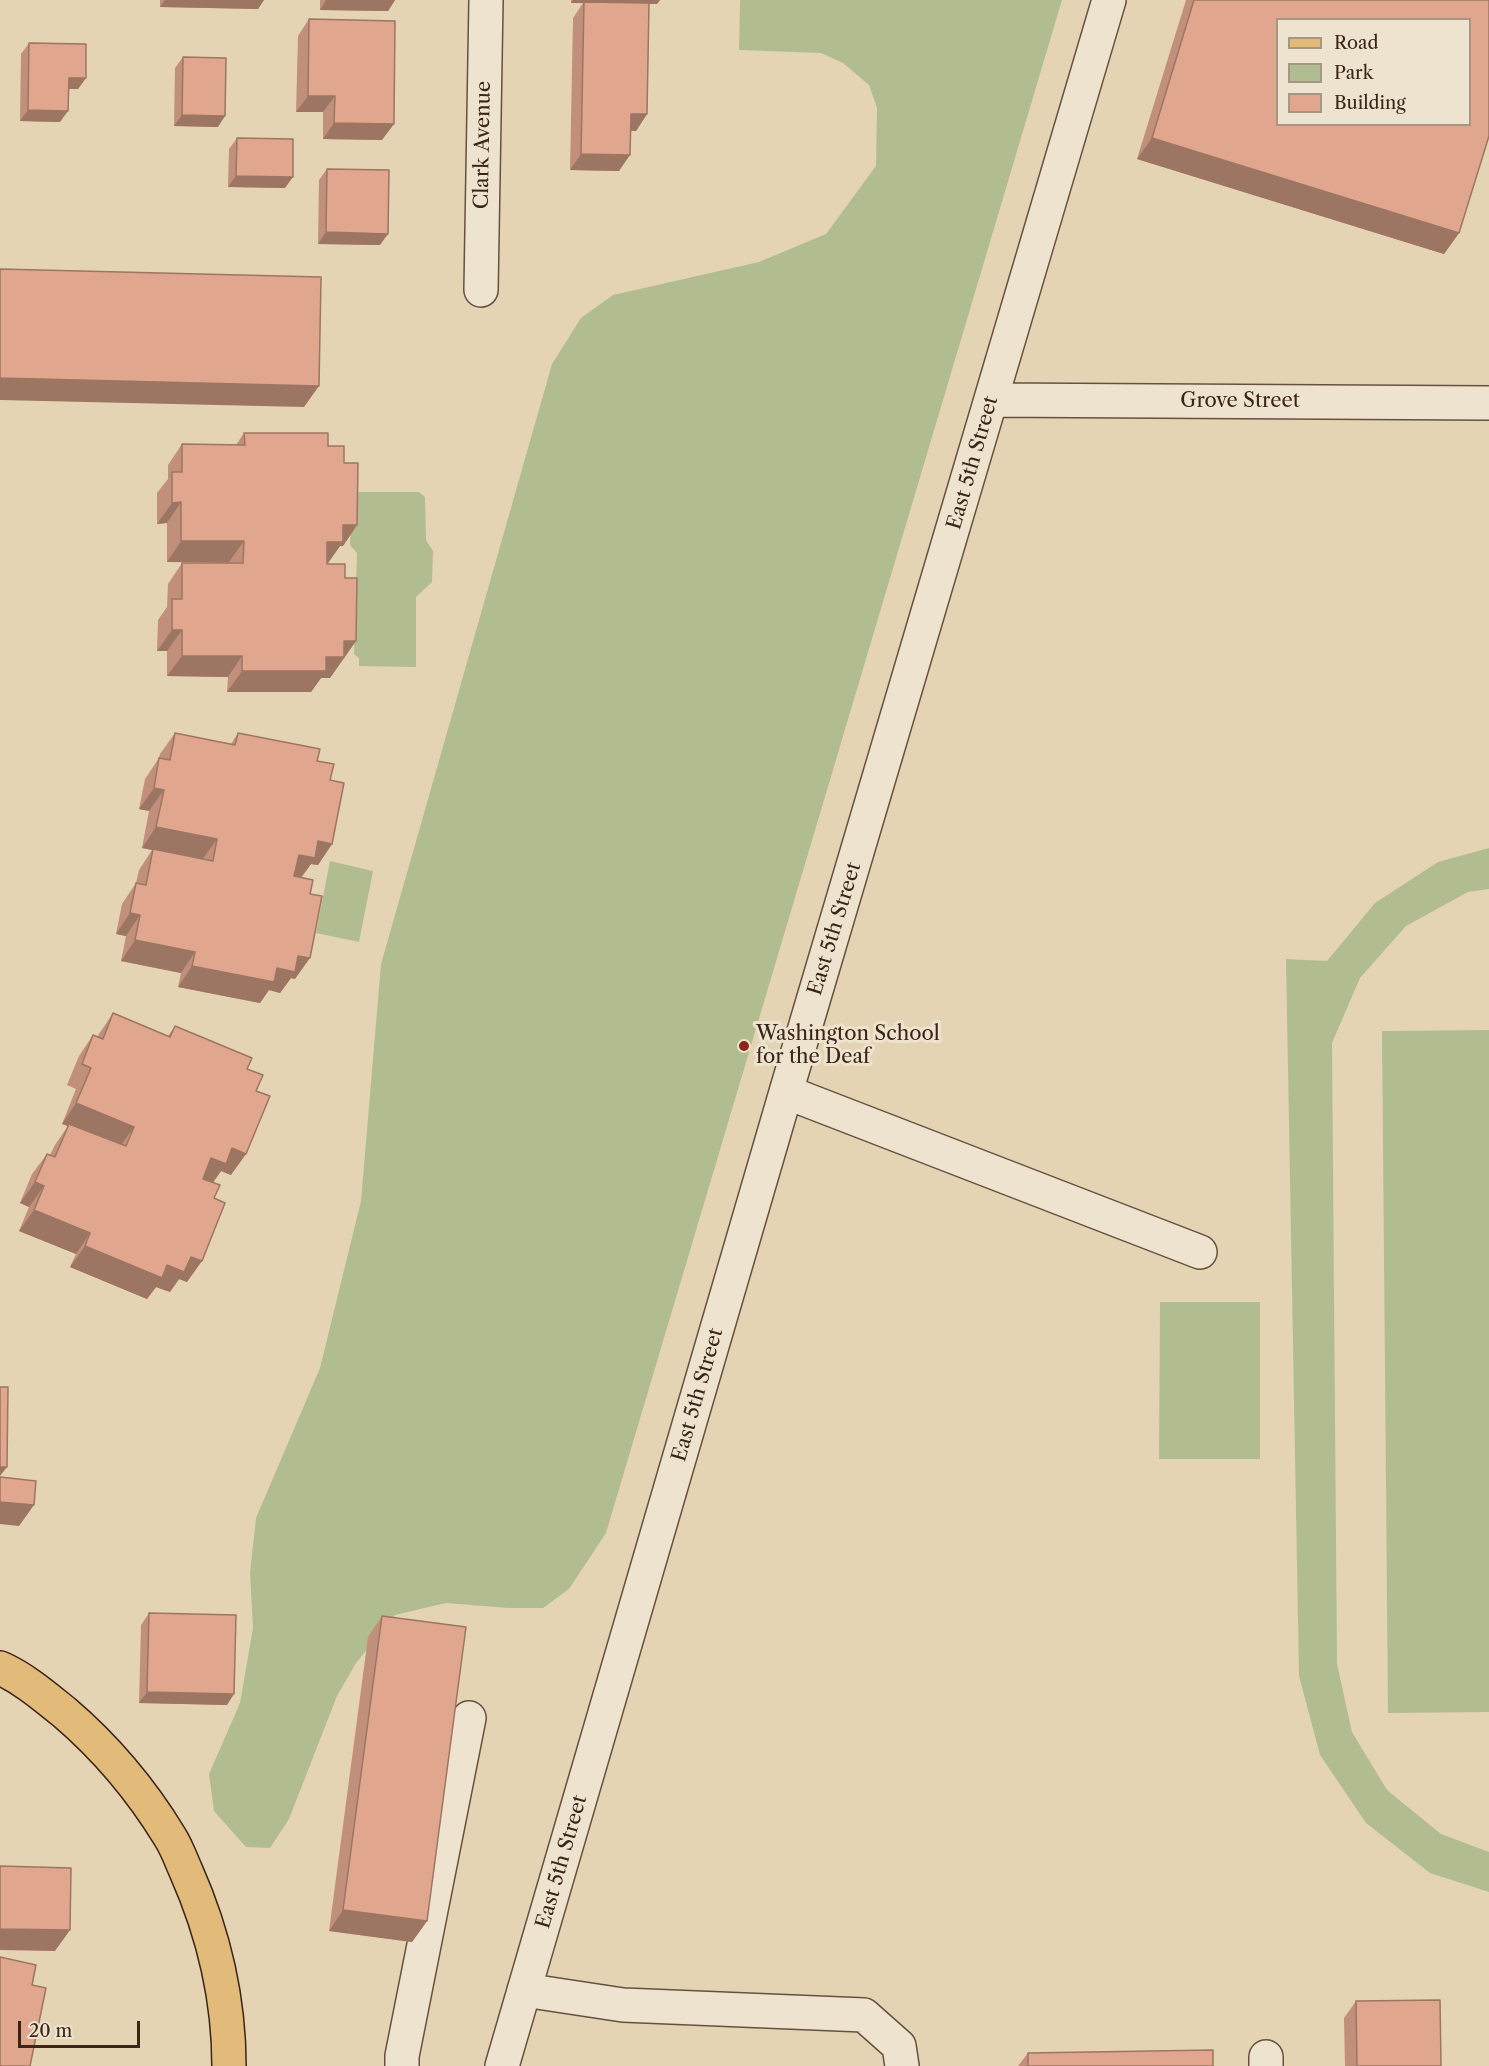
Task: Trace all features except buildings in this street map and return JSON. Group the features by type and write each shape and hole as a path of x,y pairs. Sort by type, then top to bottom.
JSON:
{"main road":[{"path":"0,1668 43,1695 80,1725 143,1797 172,1839 205,1922 220,1978 229,2029 230,2066"}],"street":[{"name":"Clark Avenue","path":"481,290 486,0"},
{"name":"East 5th Street","path":"502,2066 786,1092 1109,0"},
{"name":"Grove Street","path":"992,400 1489,403"},
{"path":"786,1092 1200,1252"},
{"path":"402,2066 404,2044 470,1718"},
{"path":"524,1990 623,2005 864,2015 899,2046 902,2066"}],"green space":[{"path":"740,0 1062,0 606,1533 569,1589 543,1608 508,1608 446,1603 395,1615 356,1663 337,1696 289,1819 270,1848 246,1847 214,1811 209,1774 240,1703 253,1628 250,1573 256,1518 320,1368 361,1201 381,964 552,364 581,318 613,295 759,262 826,234 876,166 877,108 869,85 843,63 821,53 739,50"},
{"path":"352,492 419,492 425,497 426,540 433,551 432,582 416,597 416,667 359,666 359,658 354,654 357,553 350,545"},
{"path":"1489,848 1489,889 1468,892 1406,926 1360,978 1332,1043 1337,1664 1352,1732 1387,1790 1441,1834 1489,1852 1489,1892 1430,1873 1366,1823 1320,1755 1299,1676 1286,959 1327,961 1375,903 1438,862"},
{"path":"330,861 373,871 359,942 316,933"},
{"path":"1489,1030 1489,1712 1388,1713 1382,1031"},
{"path":"1160,1302 1260,1302 1260,1459 1159,1459"}],"place":[{"name":"Washington School for the Deaf","path":"744,1046"}]}
